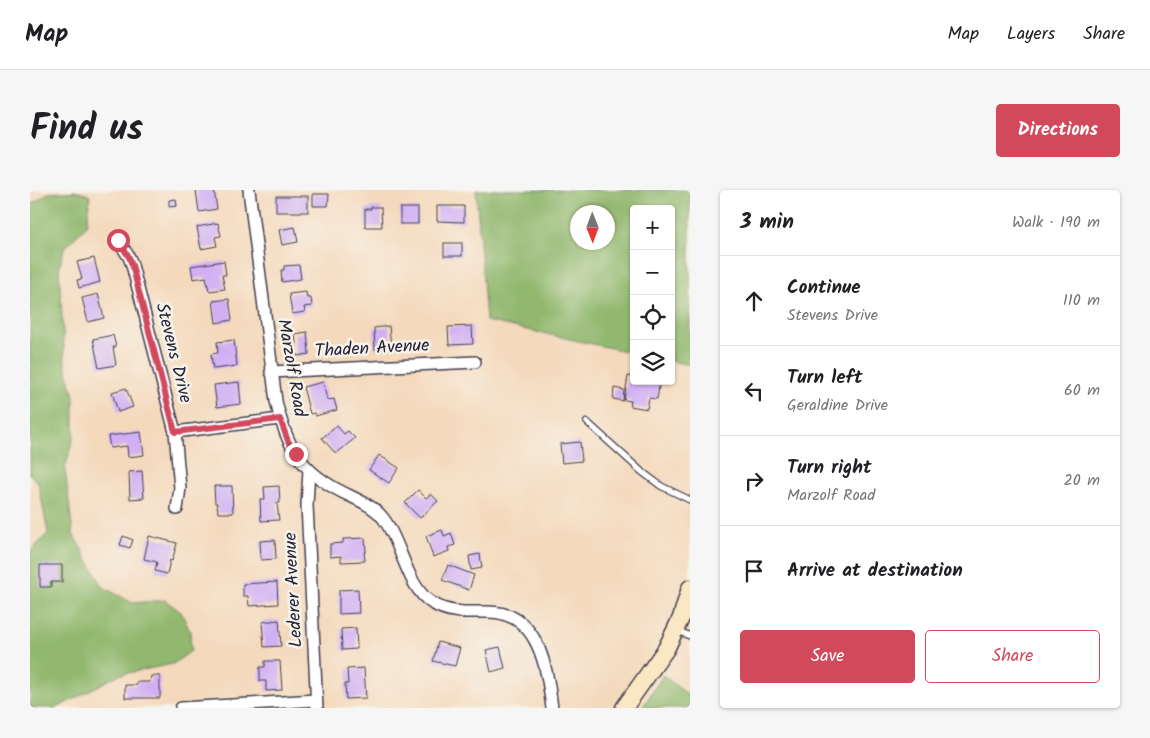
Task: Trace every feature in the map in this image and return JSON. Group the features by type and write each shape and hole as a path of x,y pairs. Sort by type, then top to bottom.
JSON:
{"street":[{"name":"Marzolf Road","path":"249,190 271,372 280,419 288,441 309,470 326,484 372,508 382,517 390,528 412,580 430,603 452,612 499,612 515,617 522,622 536,641 541,655 552,708"},
{"name":"Stevens Drive","path":"118,240 132,265 175,432 180,488 177,509"},
{"name":"Thaden Avenue","path":"271,372 475,362"},
{"path":"175,432 280,419"},
{"name":"Lederer Avenue","path":"309,470 307,505 317,704"},
{"path":"624,708 666,649 683,633 685,606 690,588"},
{"path":"181,708 317,704"}],"lane":[{"path":"588,422 641,471 661,486 690,500"}],"green space":[{"path":"476,190 690,190 690,365 675,362 675,205 630,205 630,352 486,321"},
{"path":"79,191 90,196 87,225 64,249 59,269 65,363 74,397 74,435 65,469 73,534 103,587 133,603 165,600 181,612 190,631 191,651 173,664 118,675 57,708 30,708 30,552 48,533 38,482 30,475 30,205 48,193"},
{"path":"663,675 690,697 690,708 642,708"}],"building":[{"path":"196,190 214,190 217,209 199,212"},
{"path":"313,194 329,194 328,206 313,206"},
{"path":"276,196 308,196 308,212 276,212"},
{"path":"176,199 177,206 169,207 169,200"},
{"path":"437,206 464,206 464,222 437,221"},
{"path":"371,207 381,207 382,227 365,227 365,209 371,209"},
{"path":"400,208 418,208 418,224 400,224"},
{"path":"218,223 221,236 215,237 217,246 201,249 197,227"},
{"path":"295,227 298,242 282,245 279,230"},
{"path":"444,243 462,243 462,256 444,256"},
{"path":"94,258 100,282 79,288 77,280 82,279 77,262"},
{"path":"224,261 226,275 222,275 225,289 209,291 206,277 193,279 191,266"},
{"path":"299,265 301,279 282,282 281,270 284,270 284,266"},
{"path":"306,292 307,298 311,298 312,306 304,307 305,312 292,314 289,294"},
{"path":"98,294 104,318 88,322 82,298"},
{"path":"229,299 232,320 216,323 213,301"},
{"path":"389,326 391,348 375,349 374,328"},
{"path":"472,326 473,344 449,345 448,327"},
{"path":"307,332 309,354 297,356 295,334"},
{"path":"113,335 116,347 113,347 116,365 99,368 93,339"},
{"path":"234,340 237,366 213,369 211,354 218,353 217,342"},
{"path":"628,376 630,376 630,385 659,385 657,399 649,398 647,409 630,406 631,401 624,400"},
{"path":"239,382 241,404 217,407 214,385"},
{"path":"323,382 327,400 334,399 337,410 315,416 315,413 310,414 303,387"},
{"path":"126,388 133,407 118,412 112,392"},
{"path":"614,388 624,390 623,401 613,399"},
{"path":"337,426 344,434 348,431 355,438 336,454 322,438"},
{"path":"141,432 144,455 128,457 127,446 110,448 108,436"},
{"path":"580,442 582,461 562,463 560,444"},
{"path":"379,455 399,468 389,483 369,470"},
{"path":"142,471 144,498 130,499 129,472"},
{"path":"214,486 232,486 233,513 218,513 217,503 215,503"},
{"path":"279,486 280,503 277,503 279,520 261,521 260,499 265,499 264,487"},
{"path":"418,490 426,498 431,494 438,501 420,518 405,503"},
{"path":"442,530 444,536 451,533 455,545 448,547 449,551 433,557 426,536"},
{"path":"123,536 133,540 130,548 120,545"},
{"path":"149,536 177,543 167,574 155,571 157,562 144,559"},
{"path":"365,538 365,561 341,562 341,556 330,557 330,544 343,543 343,539"},
{"path":"275,540 276,559 261,560 260,541"},
{"path":"480,554 482,568 471,570 469,556"},
{"path":"40,565 62,565 62,582 51,582 51,587 40,587"},
{"path":"448,565 474,575 469,590 442,580"},
{"path":"277,582 278,604 249,606 248,596 243,596 243,584"},
{"path":"358,589 359,613 339,614 339,590"},
{"path":"279,620 281,646 264,647 262,622"},
{"path":"356,628 357,649 342,650 341,629"},
{"path":"438,642 460,648 455,666 433,661"},
{"path":"500,647 505,668 491,672 486,650"},
{"path":"265,661 280,661 282,690 266,691 266,681 260,681 260,667 265,667"},
{"path":"364,668 366,698 346,699 347,669"},
{"path":"151,676 160,676 160,698 125,698 125,685 137,685 137,682 150,682"}],"route":[{"path":"118,240 132,265 175,432 280,419 288,441 296,454"}]}
